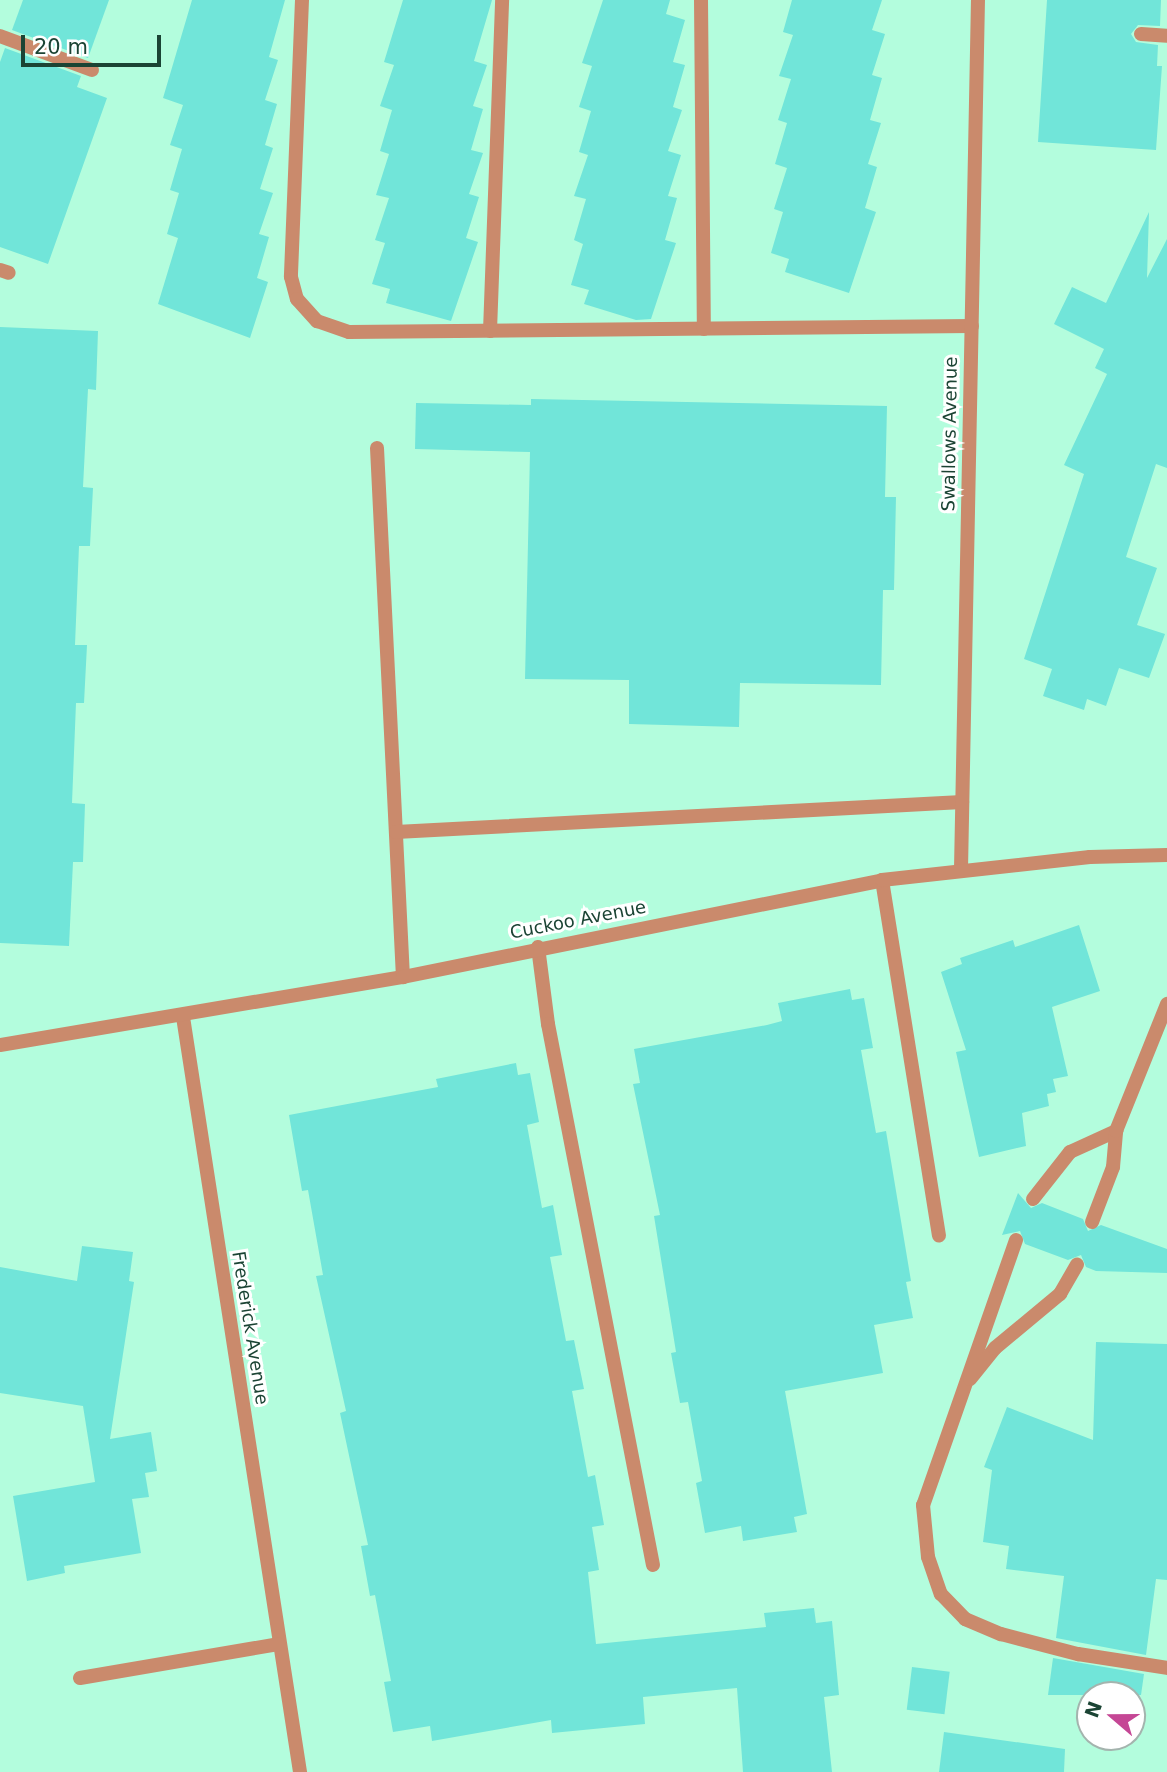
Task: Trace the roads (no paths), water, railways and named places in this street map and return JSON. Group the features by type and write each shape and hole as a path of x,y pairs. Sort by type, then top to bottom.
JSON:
{"street":[{"path":"302,0 291,277 297,299 317,321 349,332 972,326"},
{"path":"490,331 502,0"},
{"path":"701,0 704,329"},
{"name":"Swallows Avenue","path":"961,869 978,0"},
{"path":"1141,34 1167,36"},
{"path":"0,36 92,69"},
{"path":"377,448 403,977"},
{"path":"396,832 962,802"},
{"name":"Cuckoo Avenue","path":"0,1045 183,1017 403,977 538,947 882,880 961,869 1167,855"},
{"path":"882,880 939,1235"},
{"path":"538,947 551,1038 653,1565"},
{"path":"1093,1222 1114,1167 1116,1131 1167,1004"},
{"name":"Frederick Avenue","path":"183,1017 278,1644 300,1772"},
{"path":"1033,1199 1070,1152 1116,1131"},
{"path":"1016,1240 923,1505 928,1557 941,1594 965,1619 1001,1634 1078,1654 1167,1668"},
{"path":"962,1388 995,1348 1060,1294 1077,1264"},
{"path":"80,1678 278,1644"}]}
